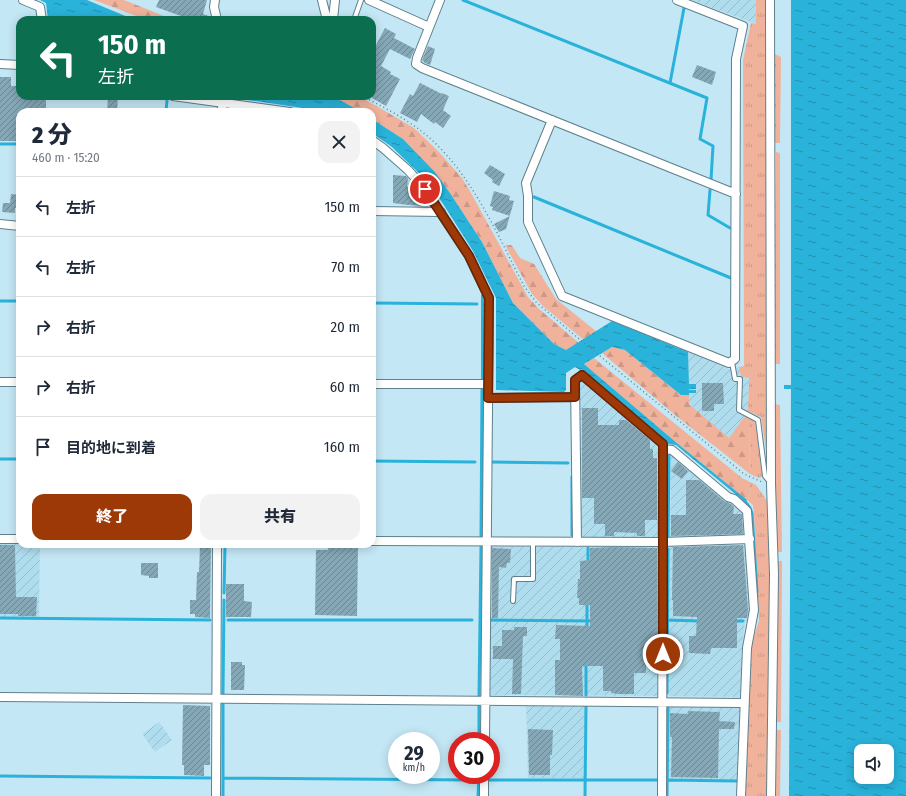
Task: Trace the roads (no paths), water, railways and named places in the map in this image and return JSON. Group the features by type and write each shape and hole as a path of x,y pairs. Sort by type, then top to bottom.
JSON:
{"street":[{"path":"23,0 40,7 41,16"},
{"path":"215,0 214,7 216,16"},
{"path":"322,0 326,16"},
{"path":"334,16 335,0"},
{"path":"369,0 429,27"},
{"path":"440,0 416,64 422,68 736,194"},
{"path":"552,120 526,183 528,222 562,296 729,363 736,359 736,59 743,26 677,0"},
{"path":"770,0 771,484 774,574 771,796"},
{"path":"0,64 16,65"},
{"path":"227,100 269,108"},
{"path":"376,143 408,170 425,189 469,256 489,298 485,732"},
{"path":"376,211 441,212"},
{"path":"0,224 16,226"},
{"path":"577,542 575,380 582,375 663,444 662,796"},
{"path":"0,382 16,382"},
{"path":"376,384 488,384"},
{"path":"488,398 575,397"},
{"path":"663,449 672,450 747,511 754,610 746,648 740,796"},
{"path":"0,539 16,539"},
{"path":"376,541 662,542 750,540"},
{"path":"216,796 217,548"},
{"path":"1,697 663,701 743,703"},
{"path":"484,784 484,796"}],"lane":[{"path":"355,16 361,0"},
{"path":"732,362 735,379 740,379 739,410 758,420 765,476 771,484"},
{"path":"513,601 514,579 533,579 533,542"}],"water":[{"path":"40,0 87,0 125,16 48,16 46,3"},
{"path":"791,0 906,0 906,796 789,796 791,389 784,389 784,385 791,385"},
{"path":"248,100 340,100 354,108 302,108"},
{"path":"376,122 403,139 434,171 482,242 513,303 554,344 566,350 612,321 688,352 689,384 696,384 696,389 689,390 696,390 696,393 689,393 689,395 681,395 625,350 612,347 584,364 678,444 747,500 745,502 676,445 669,444 582,369 580,370 575,367 566,373 566,390 564,392 496,390 496,298 473,251 431,185 392,147 376,136"},
{"path":"483,294 485,300 484,379 481,379 481,295"}],"waterway":[{"path":"463,0 707,98 700,139 713,146 711,180"},
{"path":"670,83 684,8"},
{"path":"166,108 167,100"},
{"path":"0,144 16,144"},
{"path":"710,190 708,215 730,228"},
{"path":"534,197 731,278"},
{"path":"0,301 16,301"},
{"path":"376,303 477,304"},
{"path":"481,538 482,389"},
{"path":"668,537 669,454"},
{"path":"0,459 16,459"},
{"path":"376,461 475,462"},
{"path":"492,462 568,463"},
{"path":"572,477 572,535"},
{"path":"744,500 752,513 757,592"},
{"path":"479,696 481,547"},
{"path":"224,593 225,548"},
{"path":"588,548 588,563"},
{"path":"667,693 668,549"},
{"path":"223,694 224,600"},
{"path":"587,601 587,629"},
{"path":"0,618 210,620"},
{"path":"228,620 472,620"},
{"path":"490,620 594,621"},
{"path":"667,620 700,621"},
{"path":"733,621 743,621"},
{"path":"586,663 586,695"},
{"path":"223,704 223,796"},
{"path":"479,704 479,732"},
{"path":"585,796 586,706"},
{"path":"667,796 668,706"},
{"path":"0,776 210,778"},
{"path":"223,778 448,780"},
{"path":"500,780 657,780"},
{"path":"667,780 738,781"},
{"path":"478,796 479,784"}]}
